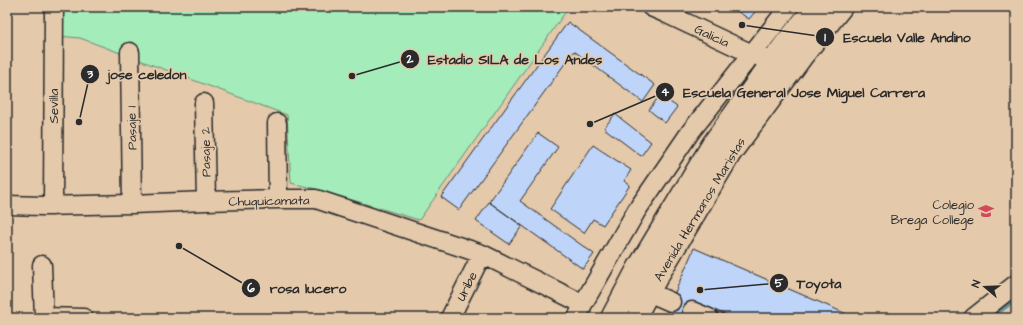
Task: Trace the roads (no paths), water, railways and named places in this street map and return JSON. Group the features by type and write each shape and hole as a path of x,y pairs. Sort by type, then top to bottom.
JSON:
{"main road":[{"name":"Avenida Hermanos Maristas","path":"612,318 638,269 714,143 773,62 816,7"},
{"name":"Avenida Hermanos Maristas","path":"634,318 730,153 801,57 841,7"}],"street":[{"name":"Sevilla","path":"53,206 54,7"},
{"path":"580,311 641,204 691,131 789,7"},
{"name":"Galicia","path":"661,9 752,54 773,62"},
{"name":"Pasaje 1","path":"130,52 132,204"},
{"name":"Pasaje 2","path":"204,103 206,201"},
{"path":"277,123 278,199"},
{"name":"Chuquicamata","path":"7,205 53,206 316,199 482,254 580,311"},
{"name":"Uribe","path":"450,318 482,254"},
{"path":"42,265 44,317 84,318"},
{"path":"973,318 1016,284"},
{"path":"648,292 671,302"},
{"path":"692,311 710,318"}],"waterway":[{"path":"989,318 1016,299"}],"place":[{"name":"Escuela Valle Andino","path":"742,25"},
{"name":"Estadio SILA de Los Andes","path":"352,76"},
{"name":"jose celedon","path":"79,122"},
{"name":"Escuela General Jose Miguel Carrera","path":"590,124"},
{"name":"Colegio Brega College","path":"986,211"},
{"name":"rosa lucero","path":"179,246"},
{"name":"Toyota","path":"700,290"}]}
